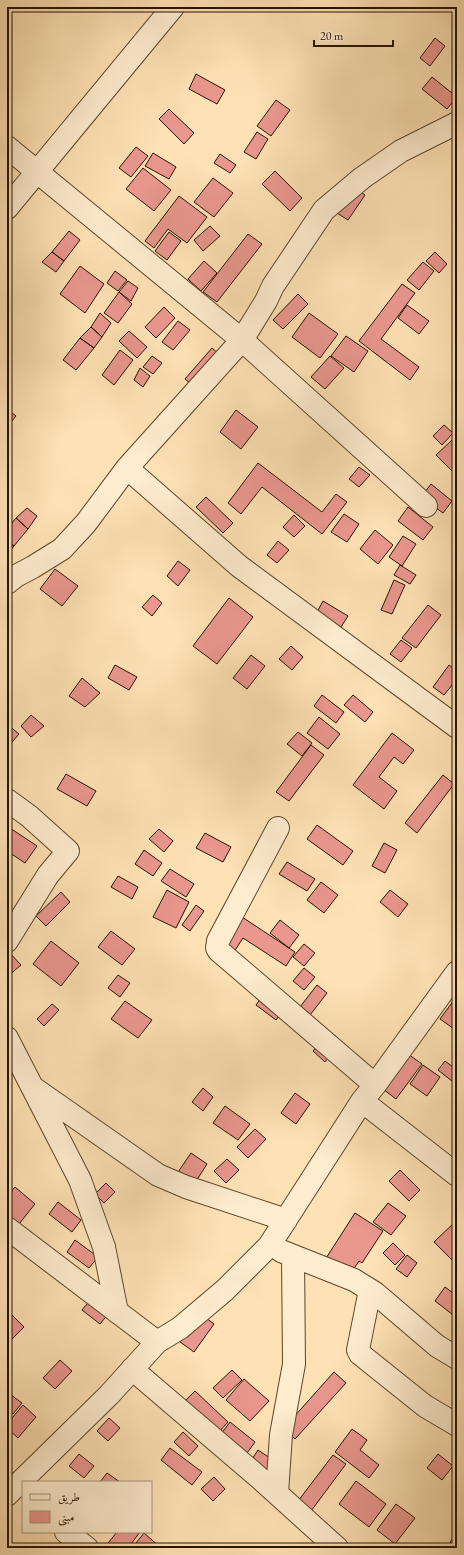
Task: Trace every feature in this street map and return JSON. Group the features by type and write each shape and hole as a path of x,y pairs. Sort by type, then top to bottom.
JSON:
{"street":[{"path":"7,208 173,7"},
{"path":"7,583 16,576 62,549 86,523 127,468 242,340 266,301 273,286 324,210 362,178 401,151 456,127"},
{"path":"7,147 242,340 426,506"},
{"path":"127,468 239,566 457,727"},
{"path":"7,800 29,816 68,851 48,876 7,941"},
{"path":"278,828 218,941 219,951 368,1093 457,1175"},
{"path":"23,1481 109,1395 157,1342 180,1328 225,1290 269,1246 368,1093 457,972"},
{"path":"7,1038 80,1180 104,1247 117,1312"},
{"path":"32,1087 158,1175 186,1187 286,1220"},
{"path":"7,1228 157,1342"},
{"path":"269,1246 354,1280 370,1290 437,1346 457,1358"},
{"path":"277,1493 281,1434 294,1364 293,1256"},
{"path":"370,1290 358,1350 360,1354 425,1406 457,1425"},
{"path":"132,1369 277,1493 327,1545"},
{"path":"12,1492 22,1482"},
{"path":"67,1533 87,1548"}],"building":[{"path":"435,38 445,46 430,66 420,58"},
{"path":"196,74 225,90 217,104 189,89"},
{"path":"432,77 457,97 447,109 422,89"},
{"path":"276,100 290,110 271,136 257,126"},
{"path":"169,109 194,133 184,144 159,119"},
{"path":"257,132 268,139 256,159 244,152"},
{"path":"136,147 148,156 131,177 119,168"},
{"path":"153,153 176,167 169,179 145,166"},
{"path":"220,154 236,165 230,173 214,163"},
{"path":"143,168 171,190 154,211 126,189"},
{"path":"275,171 302,198 290,211 262,184"},
{"path":"213,178 233,193 214,217 194,202"},
{"path":"354,187 365,195 348,220 337,213"},
{"path":"179,196 207,217 187,243 168,229 154,248 145,241"},
{"path":"210,226 220,236 203,251 194,240"},
{"path":"69,231 80,240 64,261 52,252"},
{"path":"169,232 181,241 167,260 155,251"},
{"path":"248,234 262,244 217,302 203,292"},
{"path":"52,252 64,261 56,272 42,262"},
{"path":"435,252 447,264 439,273 426,261"},
{"path":"204,261 217,273 201,291 188,279"},
{"path":"423,262 434,271 419,290 407,280"},
{"path":"80,266 104,284 85,313 60,294"},
{"path":"115,271 127,280 118,291 107,283"},
{"path":"128,281 138,288 131,301 119,292"},
{"path":"402,284 415,293 381,339 419,367 410,380 359,341"},
{"path":"119,292 132,304 118,323 104,313"},
{"path":"298,294 308,304 283,329 273,320"},
{"path":"407,305 429,321 419,334 398,318"},
{"path":"164,307 175,318 156,338 145,327"},
{"path":"100,313 111,323 102,337 91,327"},
{"path":"309,313 338,334 320,358 292,337"},
{"path":"178,321 190,330 173,350 162,342"},
{"path":"91,327 102,337 94,348 80,338"},
{"path":"129,331 147,347 137,358 119,341"},
{"path":"346,336 368,351 354,372 331,356"},
{"path":"80,338 94,348 76,370 63,360"},
{"path":"212,348 223,358 197,389 185,379"},
{"path":"120,350 133,360 114,385 102,375"},
{"path":"152,356 162,363 153,374 143,367"},
{"path":"330,356 344,368 325,389 311,377"},
{"path":"140,368 150,376 143,387 134,380"},
{"path":"7,409 16,416 7,427"},
{"path":"236,410 258,427 241,449 220,432"},
{"path":"444,425 453,433 442,445 433,436"},
{"path":"452,440 457,445 457,473 455,474 436,455"},
{"path":"258,463 322,512 336,494 347,502 322,534 262,487 241,514 228,503"},
{"path":"359,467 370,475 359,487 349,479"},
{"path":"431,484 452,501 443,513 421,497"},
{"path":"206,497 233,523 223,533 196,507"},
{"path":"408,507 433,527 423,540 398,521"},
{"path":"27,508 37,516 28,529 16,518"},
{"path":"344,514 359,524 347,542 331,532"},
{"path":"294,515 305,526 294,537 283,527"},
{"path":"16,518 28,529 14,546 7,540 7,529"},
{"path":"375,530 393,545 378,564 360,549"},
{"path":"403,536 416,544 402,566 389,557"},
{"path":"7,541 14,546 7,555"},
{"path":"278,541 289,550 277,563 267,555"},
{"path":"178,561 190,570 178,586 167,576"},
{"path":"400,565 416,575 410,584 394,575"},
{"path":"55,569 78,586 62,606 40,589"},
{"path":"394,580 405,585 392,614 381,610"},
{"path":"153,595 162,603 152,616 142,607"},
{"path":"229,598 253,617 217,664 193,646"},
{"path":"323,601 348,616 339,630 315,616"},
{"path":"428,605 441,615 416,648 402,638"},
{"path":"401,640 412,648 401,662 390,654"},
{"path":"291,646 303,657 292,670 279,659"},
{"path":"251,655 265,666 247,689 233,678"},
{"path":"115,665 137,677 129,690 108,678"},
{"path":"449,665 457,671 457,679 444,695 433,687"},
{"path":"82,678 100,693 85,707 69,696"},
{"path":"322,695 344,712 336,723 314,706"},
{"path":"353,695 373,712 365,722 344,705"},
{"path":"31,715 44,726 31,737 21,726"},
{"path":"319,717 340,734 328,749 307,733"},
{"path":"7,724 19,734 7,748"},
{"path":"298,732 312,743 302,756 287,744"},
{"path":"392,733 414,750 403,764 394,757 379,777 397,791 384,809 353,785"},
{"path":"311,745 324,755 289,801 276,792"},
{"path":"66,774 96,791 87,806 57,789"},
{"path":"443,775 454,784 417,833 405,823"},
{"path":"317,825 353,851 343,865 307,839"},
{"path":"10,828 37,846 25,863 7,851 7,833"},
{"path":"159,829 173,841 164,852 149,839"},
{"path":"205,833 231,847 223,862 196,848"},
{"path":"384,843 397,850 385,873 372,866"},
{"path":"144,850 162,863 153,876 135,864"},
{"path":"287,862 315,879 307,891 279,874"},
{"path":"170,869 194,884 186,897 161,881"},
{"path":"118,876 138,887 132,899 111,887"},
{"path":"321,882 338,895 324,913 307,900"},
{"path":"167,890 189,902 176,928 153,917"},
{"path":"390,890 408,904 398,917 380,902"},
{"path":"61,892 70,902 46,926 36,916"},
{"path":"196,905 204,911 190,931 182,925"},
{"path":"239,915 295,952 286,966 243,938 224,967 211,958"},
{"path":"280,920 299,935 289,948 270,933"},
{"path":"111,931 135,949 122,965 98,947"},
{"path":"51,941 79,963 61,986 33,964"},
{"path":"304,944 315,953 304,966 293,957"},
{"path":"7,950 21,965 7,977"},
{"path":"304,968 315,977 304,990 293,981"},
{"path":"118,975 130,983 120,997 108,988"},
{"path":"317,985 327,993 310,1015 300,1007"},
{"path":"266,991 286,1007 276,1020 256,1005"},
{"path":"457,996 457,1031 440,1019"},
{"path":"125,1001 152,1020 138,1038 111,1019"},
{"path":"52,1004 59,1010 44,1026 37,1019"},
{"path":"324,1038 336,1049 325,1062 313,1051"},
{"path":"408,1054 422,1064 396,1099 383,1089"},
{"path":"445,1061 457,1070 457,1085 438,1070"},
{"path":"423,1065 440,1077 427,1096 410,1084"},
{"path":"203,1088 213,1097 203,1111 192,1102"},
{"path":"295,1093 310,1104 296,1124 281,1113"},
{"path":"225,1106 250,1124 238,1140 213,1123"},
{"path":"255,1129 266,1139 248,1158 237,1147"},
{"path":"191,1153 207,1164 193,1186 176,1175"},
{"path":"227,1159 239,1170 226,1183 214,1171"},
{"path":"400,1170 420,1190 409,1201 389,1181"},
{"path":"106,1183 115,1192 104,1203 95,1194"},
{"path":"15,1187 35,1204 19,1224 7,1215 7,1196"},
{"path":"58,1202 81,1220 72,1232 49,1214"},
{"path":"388,1203 406,1216 391,1235 373,1222"},
{"path":"355,1213 383,1231 362,1263 359,1261 345,1282 321,1266"},
{"path":"457,1220 457,1264 456,1264 434,1242"},
{"path":"75,1240 98,1257 89,1268 67,1252"},
{"path":"393,1243 405,1255 395,1265 383,1253"},
{"path":"407,1255 417,1263 407,1277 396,1269"},
{"path":"445,1287 457,1296 457,1318 435,1301"},
{"path":"92,1298 109,1313 100,1324 82,1310"},
{"path":"7,1310 24,1327 7,1344"},
{"path":"197,1311 214,1324 194,1352 176,1339"},
{"path":"60,1360 72,1371 55,1389 43,1378"},
{"path":"232,1370 242,1380 223,1398 213,1388"},
{"path":"334,1372 346,1383 295,1439 284,1428"},
{"path":"244,1379 269,1401 250,1421 226,1400"},
{"path":"195,1391 228,1422 206,1446 183,1403"},
{"path":"7,1392 22,1403 13,1414 7,1409"},
{"path":"23,1405 36,1417 18,1438 7,1428 7,1424"},
{"path":"109,1418 120,1428 108,1441 97,1431"},
{"path":"230,1422 255,1442 247,1453 221,1434"},
{"path":"352,1429 367,1440 360,1450 379,1465 369,1478 335,1452"},
{"path":"183,1432 198,1446 189,1456 174,1442"},
{"path":"170,1448 202,1472 192,1485 161,1460"},
{"path":"258,1450 276,1462 261,1485 243,1473"},
{"path":"79,1454 94,1466 84,1478 69,1466"},
{"path":"438,1454 453,1466 442,1480 427,1468"},
{"path":"333,1455 346,1464 308,1515 295,1505"},
{"path":"107,1473 119,1481 101,1481"},
{"path":"214,1477 225,1489 213,1501 201,1489"},
{"path":"356,1481 386,1504 369,1527 339,1504"},
{"path":"396,1504 415,1518 395,1544 377,1530"},
{"path":"116,1533 139,1533 128,1548 104,1548"},
{"path":"144,1533 161,1548 132,1548"},
{"path":"457,1533 457,1548 450,1542"}]}
